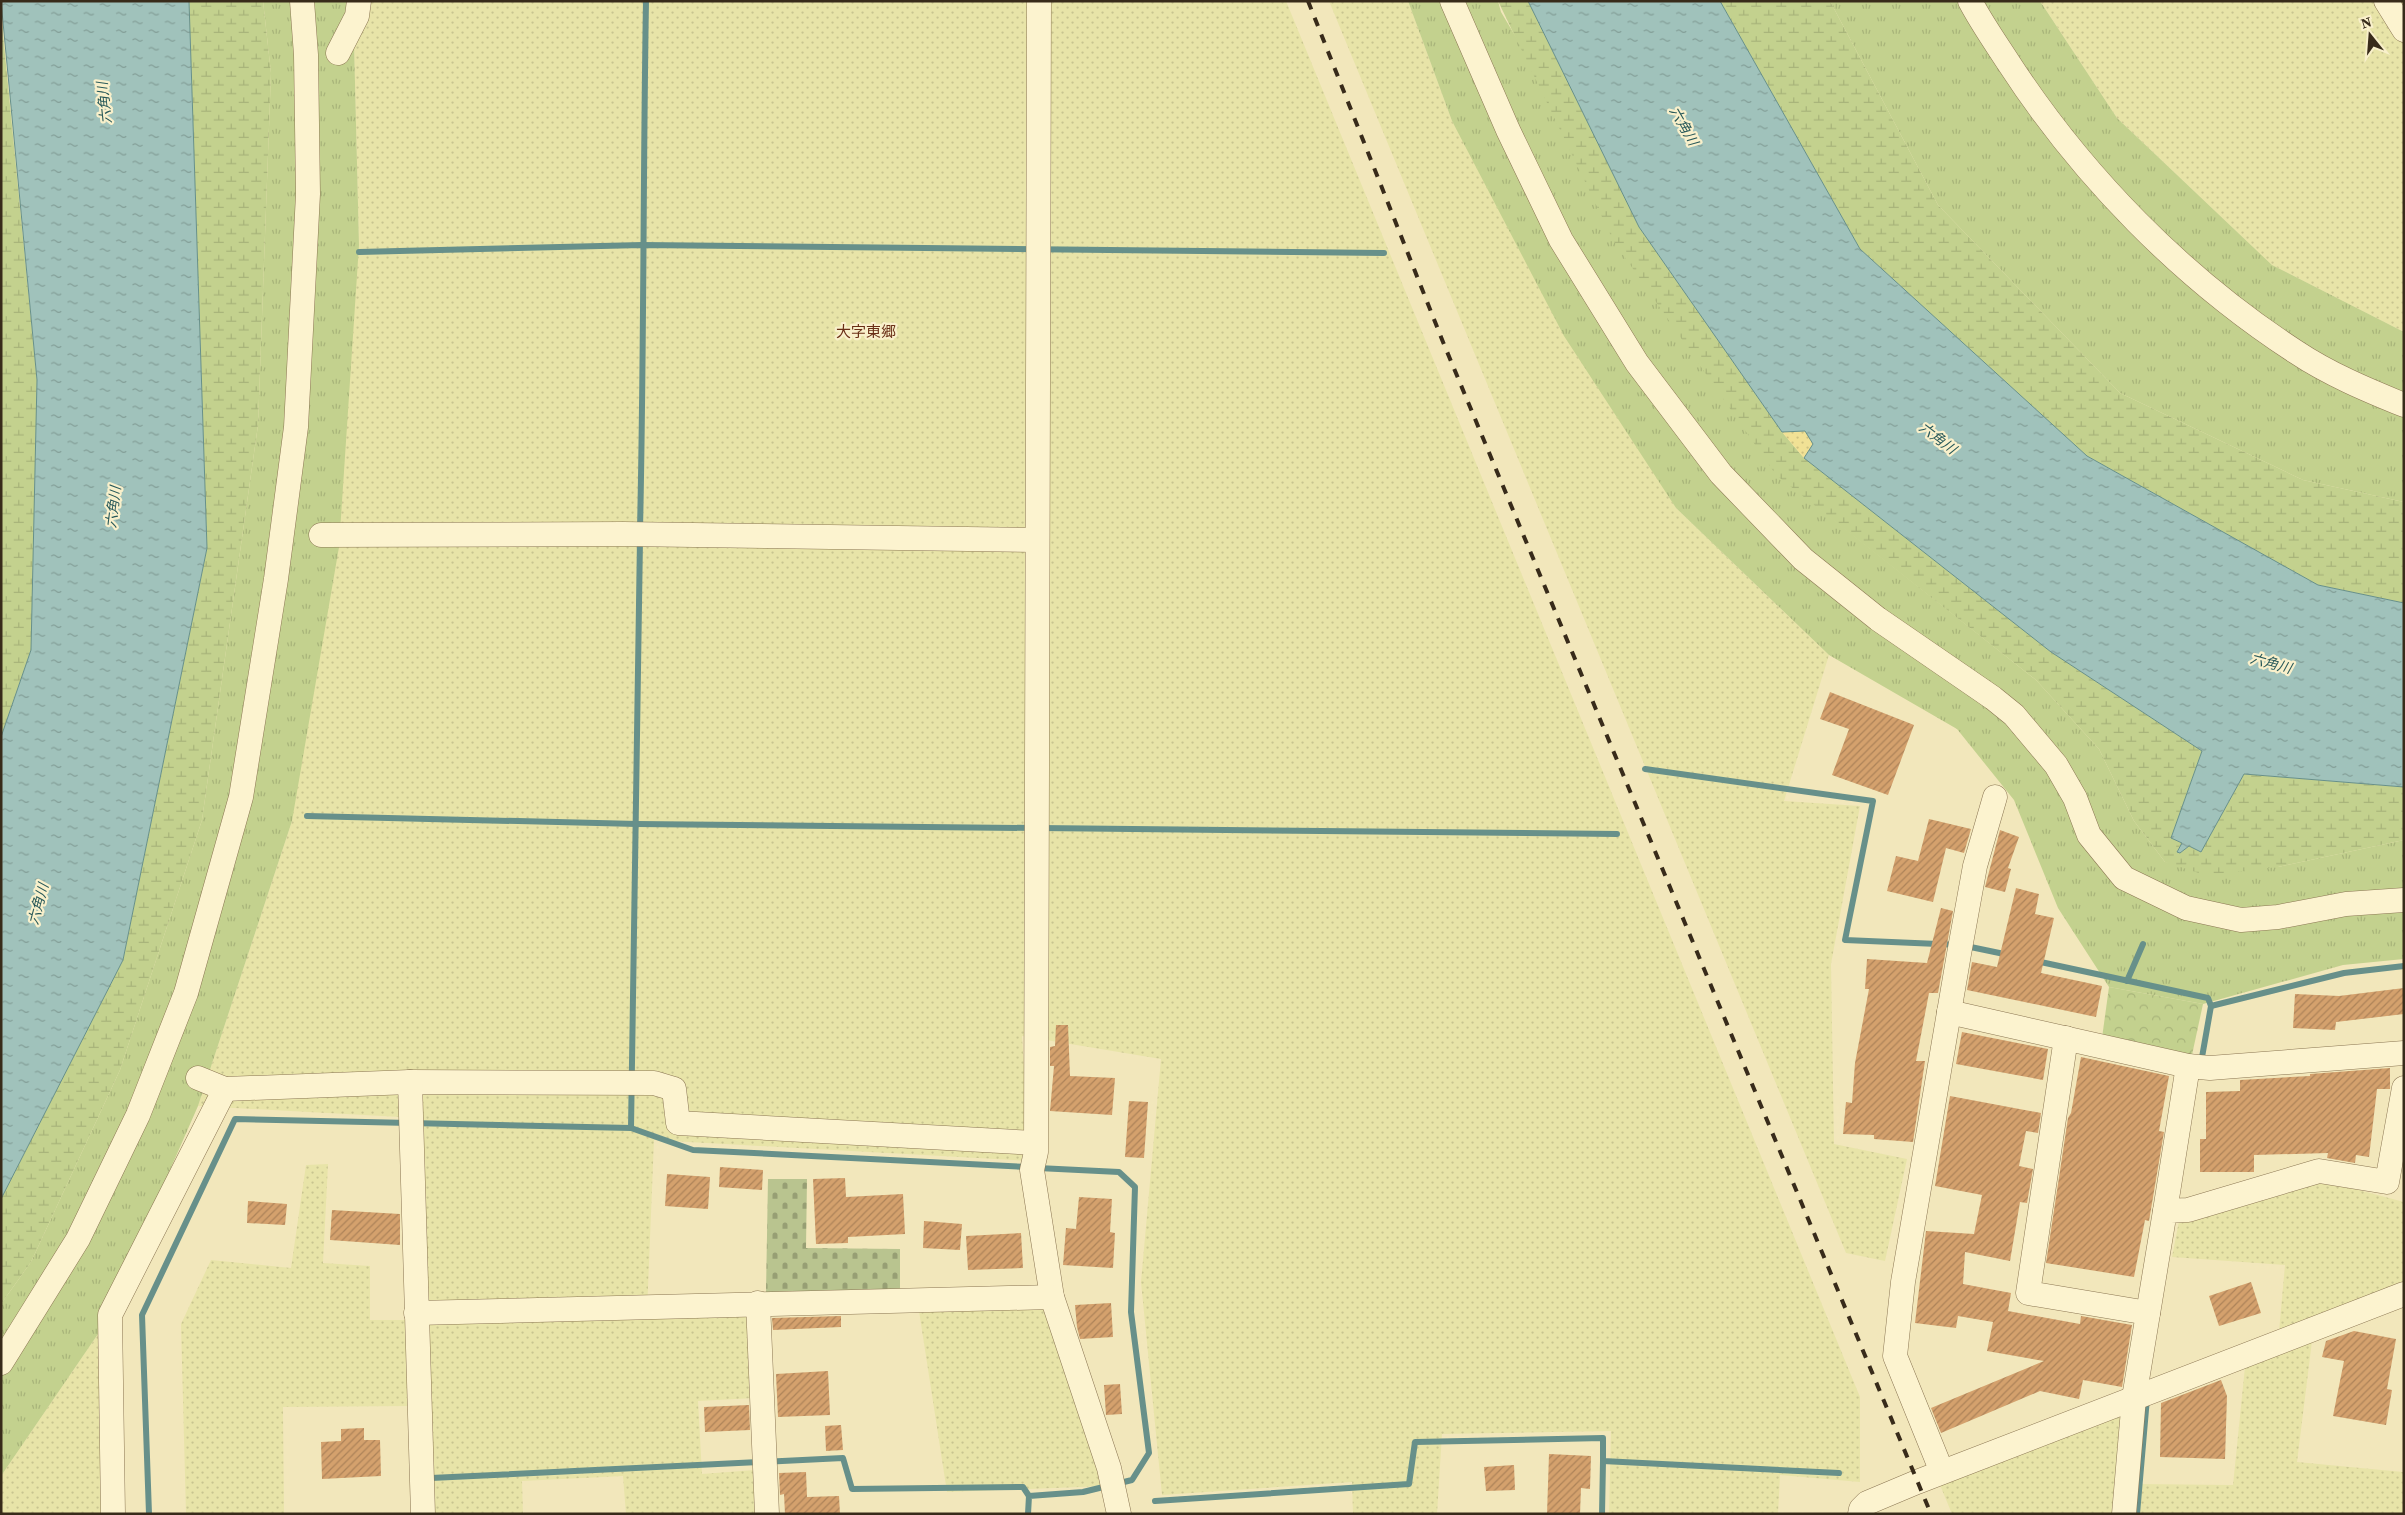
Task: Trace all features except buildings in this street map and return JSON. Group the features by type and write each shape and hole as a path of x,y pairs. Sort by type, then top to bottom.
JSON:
{"street":[{"path":"1,1363 78,1239 138,1116 186,993 241,797 276,579 296,427 308,194 306,55 302,1"},
{"path":"338,53 357,16 359,1"},
{"path":"1039,1 1035,1155 1052,1296 1109,1468 1118,1507"},
{"path":"1452,1 1508,130 1561,240 1637,363 1721,474 1803,559 1878,619 1993,698 2014,715 2056,765 2075,798 2089,835 2124,878 2186,908 2241,920 2278,917 2346,904 2404,900"},
{"path":"1970,1 2026,90 2080,162 2148,233 2233,307 2296,353 2361,387 2404,406"},
{"path":"2386,1 2404,30"},
{"path":"322,534 624,534 1037,540"},
{"path":"1942,1472 1895,1356 1903,1282 1960,946 1975,866 1995,797"},
{"path":"1949,1012 2198,1067 2404,1053"},
{"path":"2066,1038 2028,1293 2148,1312"},
{"path":"2124,1514 2144,1394 2148,1312 2174,1210 2198,1067"},
{"path":"198,1078 225,1089 412,1092 654,1082 674,1089 678,1123 1035,1155"},
{"path":"2174,1210 2319,1171 2387,1182 2404,1088"},
{"path":"113,1514 110,1315 225,1089"},
{"path":"412,1092 416,1314 423,1514"},
{"path":"1860,1514 1861,1509 1867,1503 1942,1472 2404,1294"},
{"path":"416,1314 1052,1296"},
{"path":"758,1303 767,1514"}],"shaded area":[{"path":"353,1 1286,1 1860,1397 1860,1482 1780,1475 1778,1514 1609,1514 1611,1431 1442,1434 1437,1514 1353,1514 1352,1482 1162,1495 1141,1282 1161,1059 1022,1036 1030,1161 654,1140 647,1312 754,1309 755,1398 698,1401 702,1474 755,1470 759,1514 626,1514 623,1476 522,1481 523,1514 417,1514 412,1406 283,1407 284,1514 186,1514 181,1324 211,1260 291,1268 306,1165 328,1164 323,1263 370,1266 370,1320 426,1320 419,1118 198,1106 292,821 359,245"},
{"path":"1329,1 1408,1 1452,121 1676,508 1829,655 1784,801 1860,806 1831,964 1834,1144 1907,1159 1885,1261 1846,1253"},
{"path":"2040,1 2404,1 2404,332 2272,265 2117,118"},
{"path":"2317,1179 2404,1202 2404,1305 2312,1341 2297,1462 2403,1472 2404,1467 2404,1514 1952,1514 1940,1485 2140,1407 2134,1484 2233,1485 2245,1367 2277,1354 2285,1265 2172,1257 2179,1221"},
{"path":"1044,1306 1106,1486 947,1492 919,1311"},
{"path":"98,1334 102,1514 1,1514 1,1476"}],"green space":[{"path":"189,1 263,1 271,73 258,425 202,820 120,1070 31,1262 1,1304 1,1199 123,960 207,548"},
{"path":"263,1 353,1 359,245 339,547 292,821 198,1106 98,1334 1,1476 1,1304 31,1262 120,1070 202,820 258,425 271,73"},
{"path":"1408,1 1498,1 1501,12 1776,474 2036,680 2099,749 2134,821 2165,862 2278,867 2404,840 2404,959 2343,965 2203,1004 2109,987 2058,908 2014,800 1957,729 1829,655 1676,508 1564,336 1452,121"},
{"path":"1498,1 1528,1 1639,227 1782,432 1804,458 2051,652 2202,751 2171,838 2182,843 2177,851 2180,853 2189,846 2201,852 2244,774 2404,787 2404,840 2278,867 2205,875 2165,862 2134,821 2099,749 2036,680 1776,475 1613,240"},
{"path":"1720,1 1830,1 1938,205 2120,393 2303,480 2404,502 2404,603 2318,585 2087,456 1860,249"},
{"path":"1830,1 2040,1 2117,118 2272,265 2404,332 2404,502 2303,480 2120,393 1938,205"},
{"path":"1,14 37,380 31,650 1,737"},
{"path":"2109,987 2203,1004 2192,1055 2102,1038"},
{"path":"768,1179 807,1179 806,1248 900,1249 900,1293 766,1292"}],"sand":[{"path":"1805,431 1813,444 1804,458 1782,432"}],"water":[{"name":"六角川","path":"1,1 189,1 207,548 123,960 1,1199 1,737 31,650 37,380"},
{"name":"六角川","path":"1528,1 1720,1 1860,249 2087,456 2318,585 2404,603 2404,787 2244,774 2201,852 2189,846 2180,853 2177,852 2182,843 2171,838 2202,751 2051,652 1804,458 1813,444 1805,431 1782,432 1639,227"}],"waterway":[{"path":"640,529 646,1"},
{"path":"359,252 642,245 1384,253"},
{"path":"631,1128 640,539"},
{"path":"1645,769 1873,801 1845,940 1961,945 2009,955"},
{"path":"307,816 637,824 1617,834"},
{"path":"2127,981 2143,944"},
{"path":"2036,961 2208,998 2211,1006 2201,1063"},
{"path":"2211,1006 2344,973 2404,966"},
{"path":"149,1514 142,1315 235,1119 631,1128 693,1150 1028,1167"},
{"path":"1028,1514 1029,1496 1083,1492 1132,1480 1149,1453 1131,1312 1135,1187 1119,1172 1038,1168"},
{"path":"2137,1514 2147,1398"},
{"path":"1155,1501 1409,1484 1415,1442 1603,1438 1603,1461 1839,1473"},
{"path":"431,1478 843,1458 852,1489 1023,1487 1029,1496"},
{"path":"1602,1514 1603,1461"}],"railway":[{"path":"1308,1 1443,342 1931,1514"}],"district":[{"name":"大字東郷","path":"866,332"}]}
